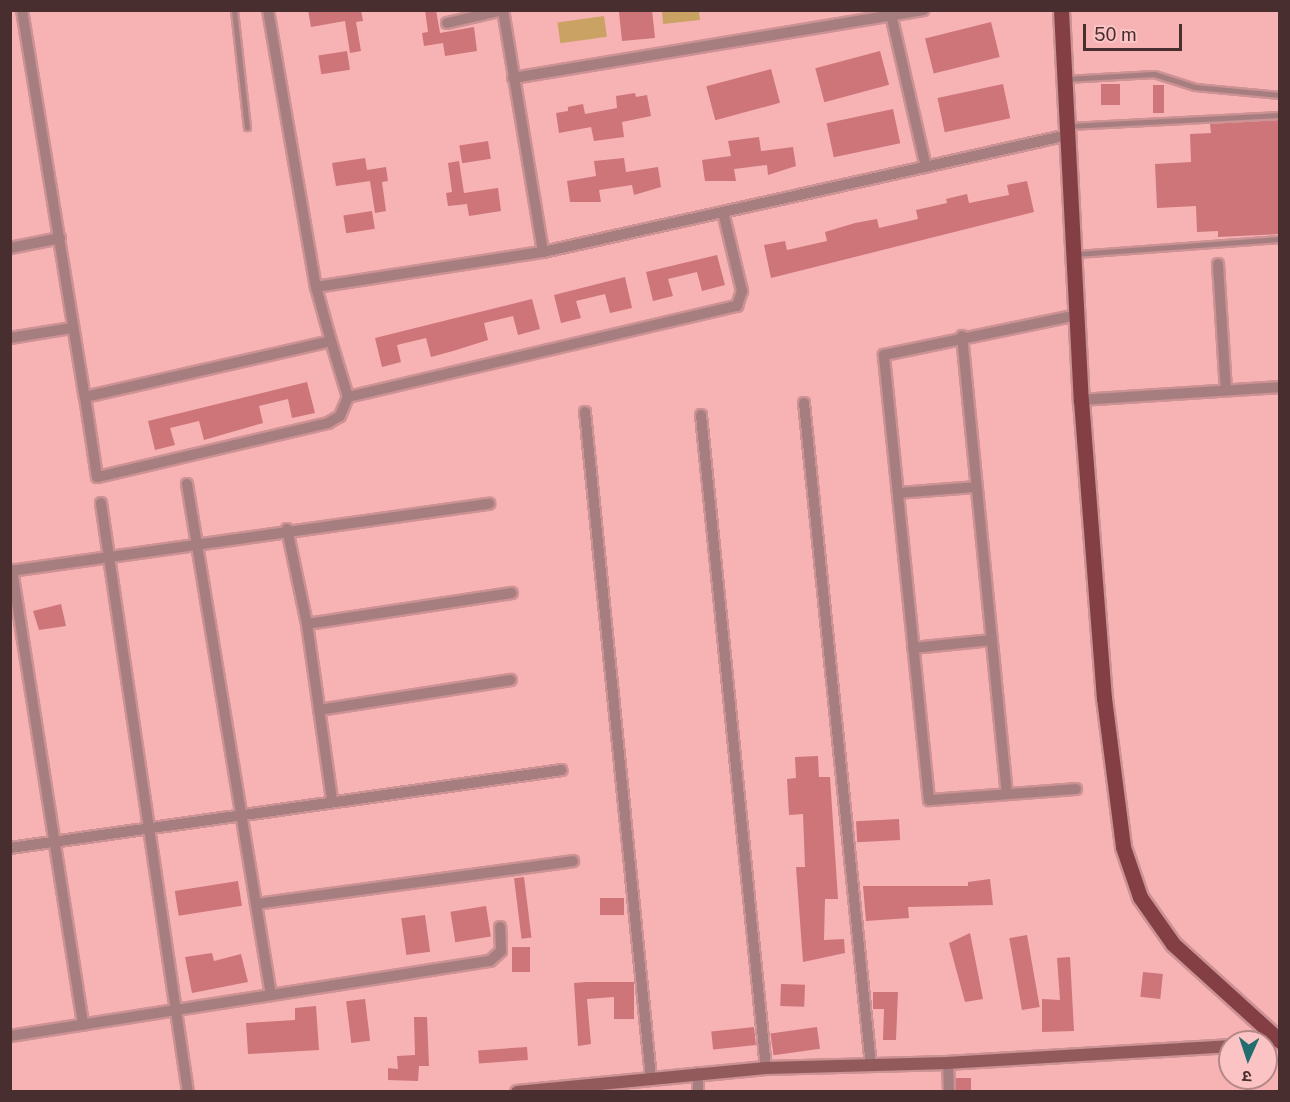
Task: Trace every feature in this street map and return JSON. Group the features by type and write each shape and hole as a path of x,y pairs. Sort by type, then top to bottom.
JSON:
{"main road":[{"path":"1061,10 1076,254 1081,400 1114,793 1133,881 1150,915 1180,953 1261,1030"},
{"path":"517,1092 622,1086 651,1078 766,1068 948,1063 1218,1047"}],"street":[{"path":"22,10 60,238 72,328 86,397 97,477 328,423 340,416 348,397 316,287 268,10"},
{"path":"447,23 503,10 543,252"},
{"path":"513,78 923,10"},
{"path":"891,15 926,167"},
{"path":"316,287 543,252 926,167 1068,131"},
{"path":"348,397 737,306 742,291 723,212"},
{"path":"10,249 60,238"},
{"path":"1218,264 1226,390"},
{"path":"1076,789 929,800 884,356 962,336 1078,315"},
{"path":"10,338 72,328"},
{"path":"962,336 1007,793"},
{"path":"86,397 331,341"},
{"path":"1081,400 1280,387"},
{"path":"804,403 872,1066"},
{"path":"585,412 651,1078"},
{"path":"701,415 766,1068"},
{"path":"187,484 271,995"},
{"path":"898,493 976,487"},
{"path":"101,503 188,1092"},
{"path":"83,1024 11,570 196,541 489,504"},
{"path":"287,529 308,624 332,799"},
{"path":"308,624 512,593"},
{"path":"913,648 992,640"},
{"path":"320,710 512,680"},
{"path":"10,848 332,799 562,770"},
{"path":"256,904 573,861"},
{"path":"10,1036 490,961 501,951 500,927"},
{"path":"948,1063 949,1092"},
{"path":"698,1073 698,1092"}],"lane":[{"path":"234,10 247,127"},
{"path":"1065,79 1154,74 1195,87 1280,95"},
{"path":"1068,131 1280,115"},
{"path":"1076,254 1280,239"}],"shaded area":[{"path":"662,11 699,11 700,20 663,24"},
{"path":"604,16 607,37 560,43 557,23"}],"building":[{"path":"308,10 361,10 363,21 356,22 361,51 350,53 345,21 311,27"},
{"path":"425,10 436,10 440,33 474,27 477,51 445,56 443,43 424,46 422,33 428,32"},
{"path":"652,10 655,38 622,41 619,12"},
{"path":"991,22 1000,57 934,73 925,38"},
{"path":"347,51 350,70 321,74 318,56"},
{"path":"880,51 889,85 824,102 815,68"},
{"path":"771,69 780,103 715,120 706,86"},
{"path":"1003,84 1010,118 945,132 937,98"},
{"path":"1101,84 1120,84 1120,105 1101,105"},
{"path":"1153,85 1164,85 1164,113 1153,113"},
{"path":"635,93 636,97 647,95 651,116 622,122 624,137 594,141 591,127 559,133 556,113 568,111 568,107 583,104 585,114 617,108 616,96"},
{"path":"893,109 900,143 834,157 826,123"},
{"path":"1280,120 1280,234 1218,237 1218,231 1197,232 1196,206 1157,208 1155,164 1191,162 1190,134 1211,133 1210,124"},
{"path":"759,137 761,151 793,147 796,166 768,175 767,165 734,169 736,181 705,181 702,160 731,156 728,141"},
{"path":"488,141 491,159 462,163 459,146"},
{"path":"365,158 367,170 386,167 388,181 382,182 386,211 375,213 370,181 336,186 332,163"},
{"path":"624,158 626,172 658,167 661,187 634,195 632,185 599,190 601,202 570,202 567,181 596,176 594,161"},
{"path":"459,161 464,193 498,188 501,211 469,216 467,204 448,206 446,193 452,192 448,163"},
{"path":"1027,181 1034,212 771,278 764,245 785,241 787,250 827,241 825,232 855,223 877,219 879,228 918,219 916,210 947,203 946,199 967,194 969,203 1009,195 1007,185"},
{"path":"372,211 375,229 346,233 343,216"},
{"path":"717,255 725,285 702,291 697,272 668,279 673,296 653,301 646,272"},
{"path":"625,277 632,308 610,313 605,294 576,301 581,318 561,323 554,295"},
{"path":"532,299 540,329 518,335 513,316 484,323 488,340 431,357 426,338 397,345 401,362 382,367 375,338"},
{"path":"307,382 315,413 292,418 288,399 259,406 263,423 204,440 199,421 170,428 175,445 155,450 148,421"},
{"path":"61,604 66,626 39,630 33,611"},
{"path":"818,756 819,777 830,777 838,899 825,899 824,940 844,939 845,953 803,962 796,867 805,867 803,814 789,815 787,779 796,778 795,757"},
{"path":"899,819 900,840 857,842 856,821"},
{"path":"524,877 531,938 522,939 514,878"},
{"path":"990,879 993,905 908,907 909,918 866,921 863,886 968,886 968,882"},
{"path":"238,881 242,906 179,916 175,891"},
{"path":"600,898 624,898 624,915 600,915"},
{"path":"486,906 491,937 455,942 450,912"},
{"path":"425,915 430,952 406,955 401,918"},
{"path":"970,933 983,999 965,1002 949,943"},
{"path":"1027,935 1040,1007 1022,1010 1009,938"},
{"path":"512,947 530,947 530,972 512,972"},
{"path":"212,953 214,961 241,954 248,982 192,993 185,957"},
{"path":"1070,957 1074,1031 1042,1032 1042,999 1060,1000 1057,958"},
{"path":"1143,972 1163,974 1160,999 1140,997"},
{"path":"634,982 634,1019 614,1019 614,997 587,999 591,1044 578,1046 574,983"},
{"path":"781,984 805,985 804,1007 780,1006"},
{"path":"873,992 898,992 896,1040 883,1040 884,1009 873,1009"},
{"path":"365,999 370,1041 351,1043 346,1001"},
{"path":"316,1006 319,1050 248,1054 246,1023 295,1020 295,1008"},
{"path":"414,1017 427,1017 429,1066 419,1066 418,1081 388,1080 388,1068 398,1069 397,1056 415,1055"},
{"path":"754,1027 756,1045 713,1049 711,1031"},
{"path":"817,1027 820,1049 774,1055 770,1034"},
{"path":"527,1047 528,1060 479,1063 478,1050"},
{"path":"956,1078 971,1078 971,1092 956,1092"}]}
